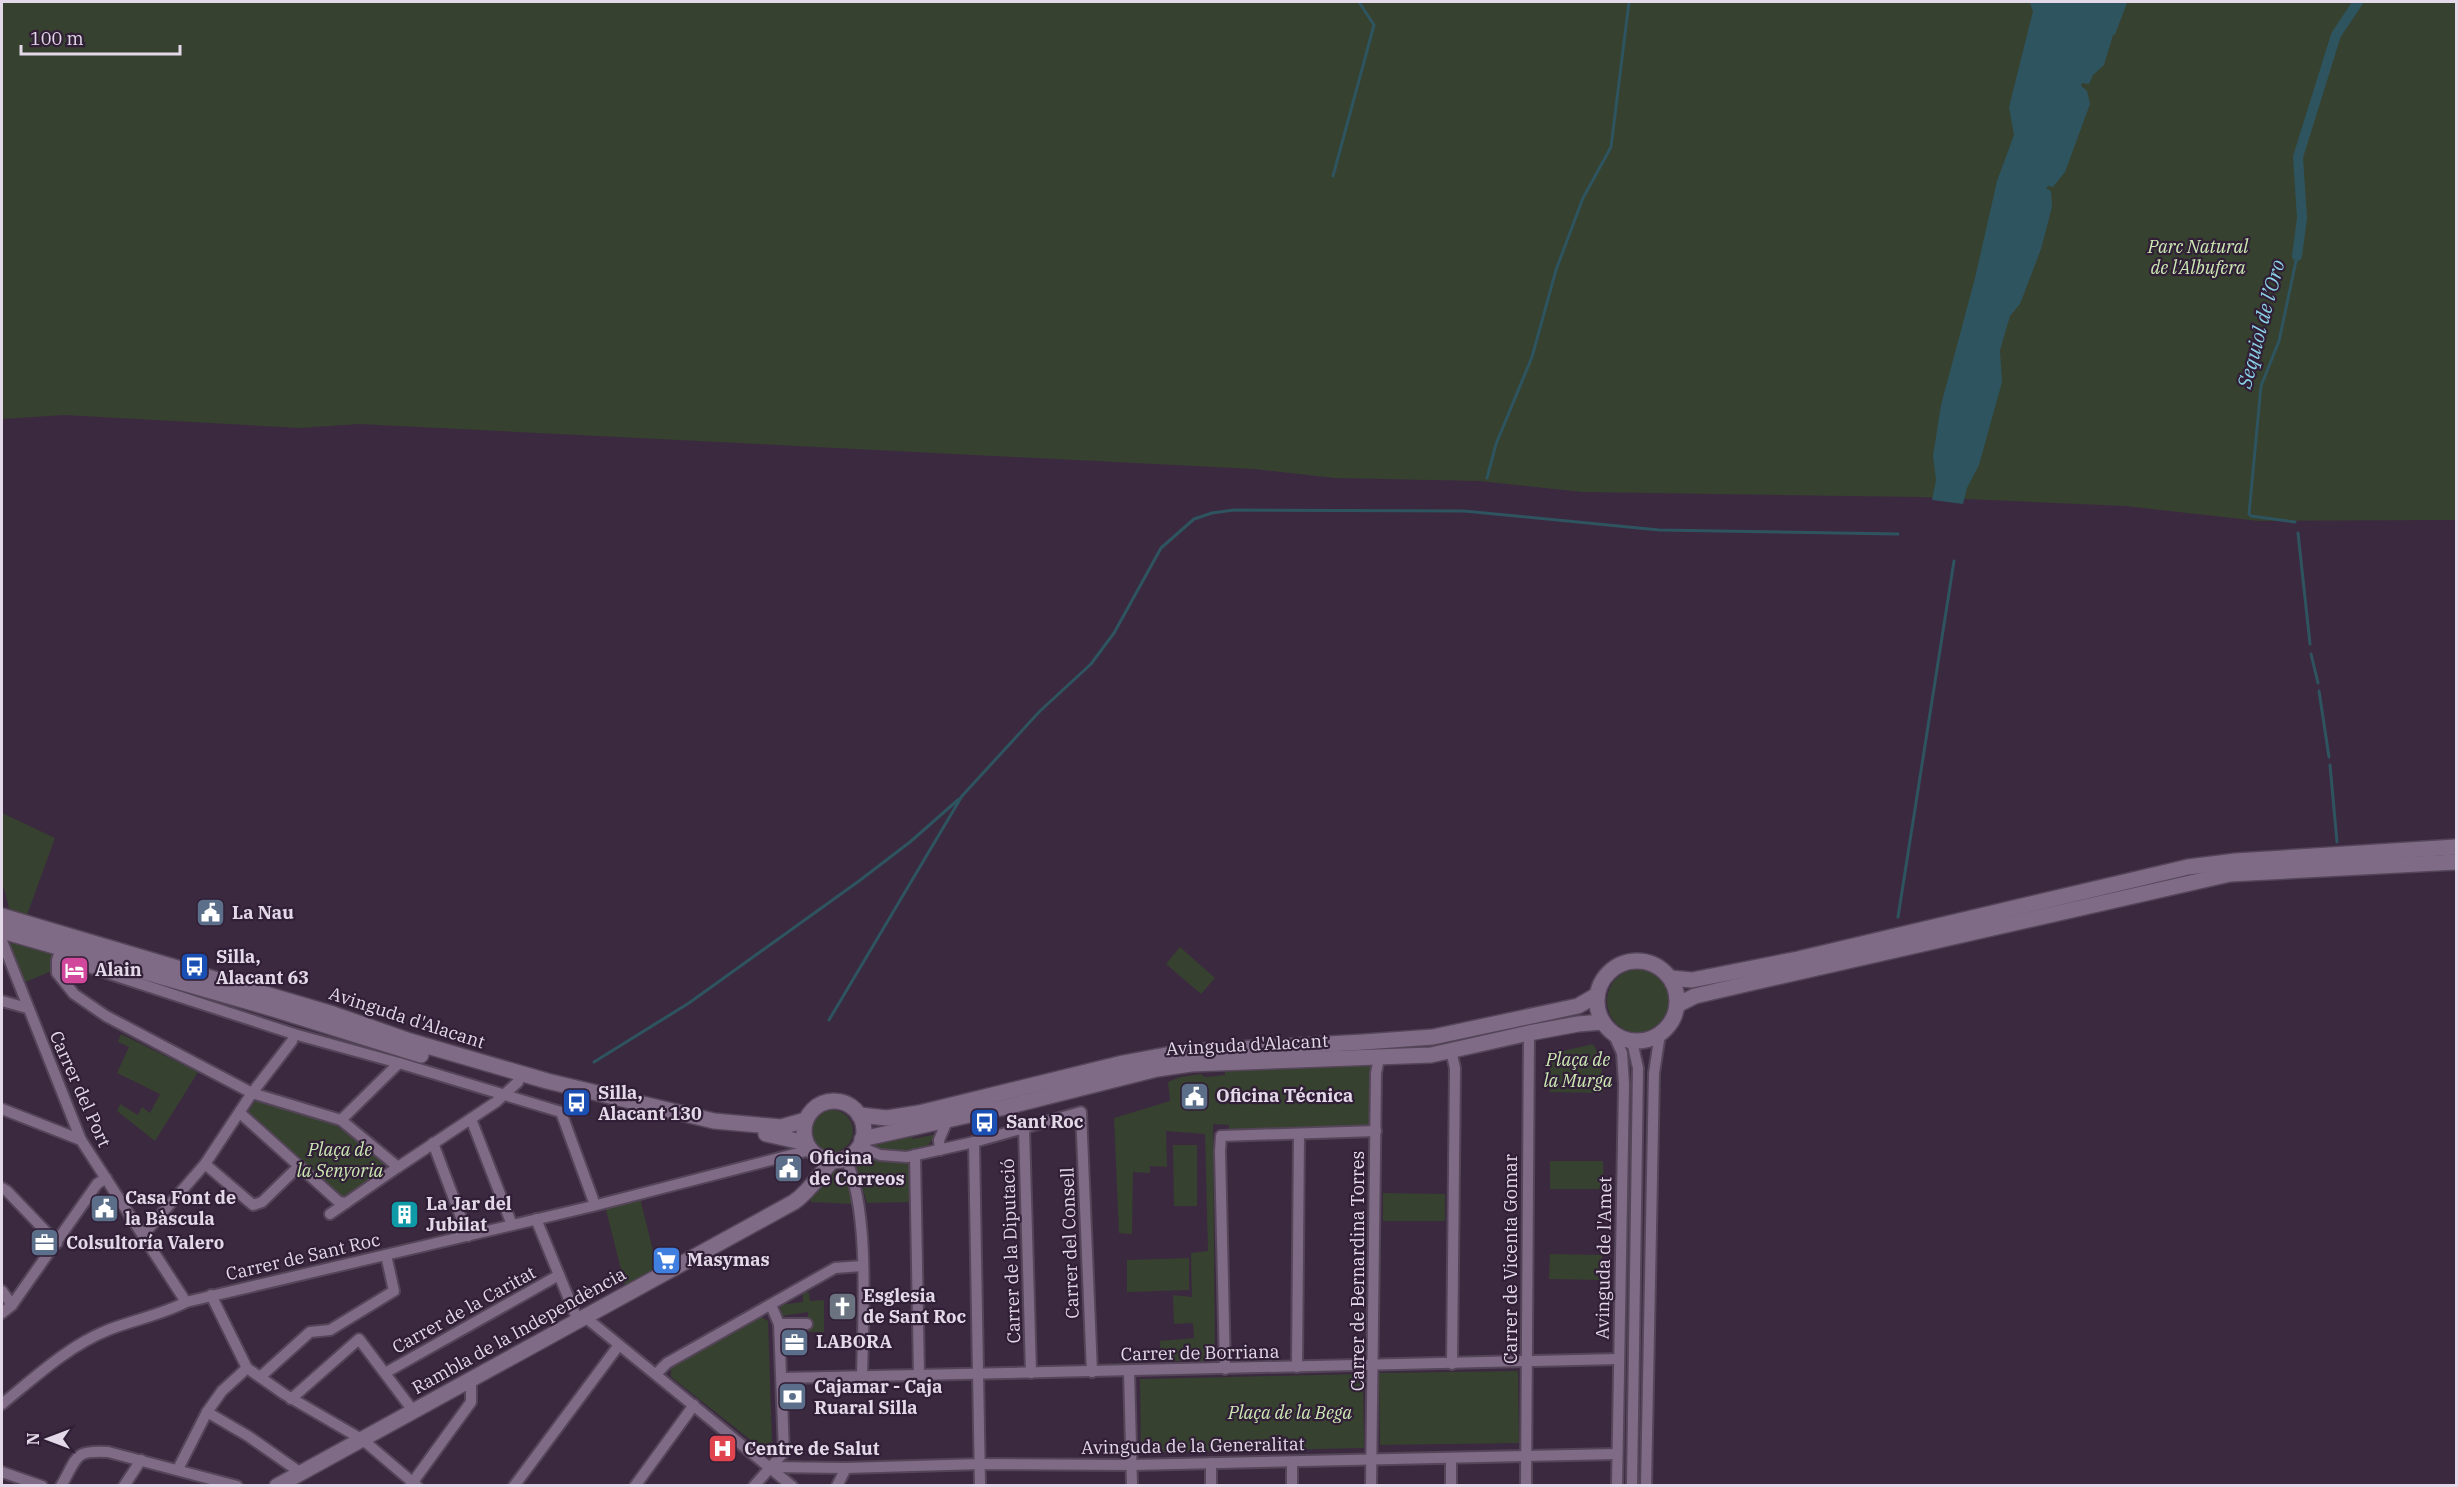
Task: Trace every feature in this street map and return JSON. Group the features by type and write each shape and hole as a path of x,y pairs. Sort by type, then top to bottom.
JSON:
{"main road":[{"path":"1670,978 1692,980 1798,959 2188,867 2236,861 2457,847"},
{"path":"1677,1005 1695,996 2230,874 2457,862"},
{"name":"Avinguda d'Alacant","path":"2,916 333,1014 410,1041 548,1081 714,1121 781,1127 806,1120"},
{"name":"Avinguda d'Alacant","path":"2,931 60,952 518,1082 703,1127 781,1136 808,1146"},
{"path":"1636,960 1649,962 1662,969 1670,978 1676,991 1677,1005 1673,1018 1660,1034 1639,1041 1627,1039 1608,1027 1598,1009 1598,995 1602,981 1611,970 1622,963 1636,960"},
{"name":"Avinguda d'Alacant","path":"859,1115 887,1118 919,1113 1123,1063 1182,1052 1433,1037 1578,1006 1598,995"},
{"name":"Avinguda d'Alacant","path":"861,1142 1157,1069 1191,1064 1431,1055 1529,1033 1608,1027"},
{"path":"836,1101 845,1103 859,1115 864,1131 857,1150 838,1160 823,1160 808,1146 804,1127 806,1120 818,1105 836,1101"},
{"name":"Rambla de la Independència","path":"277,1485 363,1440 794,1202 807,1193 817,1177 838,1160"}],"street":[{"name":"Carrer del Port","path":"3,945 81,1140 186,1302"},
{"name":"Avinguda d'Alacant","path":"60,952 294,1034 561,1112 595,1205"},
{"path":"60,952 57,973 74,994 106,1016 252,1093 341,1120 398,1167"},
{"path":"2,1001 27,1008"},
{"name":"Avinguda de l'Amet","path":"1608,1027 1622,1053 1624,1068 1617,1485"},
{"name":"Carrer de Vicenta Gomar","path":"1526,1485 1529,1033"},
{"path":"143,1235 206,1164 252,1093 292,1041 294,1034"},
{"path":"1646,1485 1654,1073 1660,1034"},
{"name":"Avinguda de l'Amet","path":"1627,1039 1637,1055 1638,1068 1632,1485"},
{"path":"1451,1051 1455,1068 1452,1364"},
{"name":"Carrer de Bernardina Torres","path":"1371,1485 1376,1073 1379,1058"},
{"path":"341,1120 399,1063"},
{"path":"330,1214 471,1119 518,1082"},
{"path":"2,1109 81,1140"},
{"name":"Carrer del Consell","path":"1024,1128 1081,1112 1092,1372"},
{"path":"240,1113 339,1202 346,1203"},
{"path":"471,1119 512,1225"},
{"path":"940,1150 939,1140 947,1121"},
{"path":"861,1142 868,1150 880,1155 915,1155 1024,1128"},
{"name":"Carrer de la Diputació","path":"1024,1128 1031,1373"},
{"path":"1225,1369 1221,1136 1376,1131"},
{"path":"1297,1367 1299,1134"},
{"path":"974,1142 980,1485"},
{"path":"433,1143 468,1236"},
{"name":"Carrer de Sant Roc","path":"2,1404 76,1347 106,1331 186,1302 536,1220 808,1146"},
{"path":"915,1155 919,1375"},
{"path":"838,1160 854,1176 857,1196 862,1266 862,1376"},
{"path":"206,1164 253,1205 262,1202 298,1166"},
{"path":"2,1313 12,1305 97,1184 106,1178"},
{"path":"2,1188 8,1191 57,1243"},
{"path":"536,1220 559,1275 581,1319 656,1374 792,1485"},
{"path":"260,1377 310,1332 330,1330 394,1291 386,1255"},
{"path":"656,1374 667,1363 835,1268 862,1266"},
{"name":"Carrer de la Caritat","path":"385,1373 559,1275"},
{"path":"2,1291 12,1305"},
{"path":"211,1295 247,1368 291,1399 363,1440 413,1484 471,1402 471,1380"},
{"path":"754,1485 784,1452 779,1324 771,1305"},
{"path":"779,1324 807,1324"},
{"name":"Carrer de la Caritat","path":"291,1399 359,1339 414,1412"},
{"path":"514,1485 619,1345"},
{"name":"Carrer de Borriana","path":"782,1378 1618,1359"},
{"path":"178,1469 207,1412 222,1391 247,1368"},
{"path":"1129,1371 1132,1485"},
{"path":"635,1485 694,1405"},
{"path":"207,1412 248,1436 301,1473"},
{"path":"61,1485 79,1456 86,1451 108,1452 237,1485"},
{"name":"Avinguda de la Generalitat","path":"769,1467 846,1468 981,1464 1132,1465 1617,1455"},
{"path":"1451,1458 1451,1485"},
{"path":"124,1485 141,1460"},
{"path":"1292,1462 1292,1485"},
{"path":"1211,1463 1211,1485"},
{"path":"837,1485 846,1468"},
{"path":"2,1472 42,1485"}],"green space":[{"name":"Parc Natural de l'Albufera","path":"2,2 2456,2 2456,520 2259,521 2125,506 1920,497 1582,492 1479,481 1334,478 1254,469 359,424 299,428 64,415 2,419"},
{"path":"2,813 55,838 27,915 10,911 2,882"},
{"path":"14,941 59,952 52,971 23,983 10,952 10,946"},
{"path":"1180,947 1215,978 1201,994 1166,964"},
{"path":"1639,969 1651,971 1662,978 1669,989 1671,1001 1669,1013 1662,1024 1651,1031 1639,1033 1627,1031 1616,1024 1609,1013 1607,1001 1609,989 1616,978 1627,971"},
{"path":"121,1034 198,1072 155,1141 117,1111 120,1104 138,1115 142,1107 150,1113 160,1094 117,1073 129,1047 118,1042"},
{"name":"Plaça de la Murga","path":"1593,1044 1601,1058 1603,1093 1550,1092 1550,1054"},
{"path":"1379,1058 1376,1131 1229,1136 1229,1125 1213,1124 1215,1357 1208,1361 1161,1361 1160,1341 1194,1338 1193,1323 1174,1324 1173,1295 1192,1297 1191,1253 1208,1251 1205,1134 1166,1131 1167,1167 1150,1166 1150,1173 1133,1172 1132,1234 1119,1233 1114,1118 1170,1101 1168,1082 1180,1077 1201,1074 1205,1077 1225,1075 1225,1063"},
{"name":"Plaça de la Senyoria","path":"266,1101 330,1121 386,1164 349,1198 342,1196 249,1115 249,1110 255,1102"},
{"path":"832,1110 840,1111 847,1116 852,1123 852,1139 847,1146 840,1151 832,1152 824,1151 817,1146 812,1139 811,1131 812,1123 817,1116 824,1111"},
{"path":"916,1132 912,1139 937,1134 925,1149 905,1153 868,1146 878,1139"},
{"path":"1173,1145 1197,1145 1197,1206 1174,1206"},
{"path":"867,1157 909,1164 912,1170 913,1202 867,1203 855,1164"},
{"path":"1550,1161 1603,1161 1604,1189 1550,1189"},
{"path":"830,1170 844,1170 849,1179 852,1204 811,1202 810,1197"},
{"path":"1383,1193 1445,1194 1445,1221 1383,1221"},
{"path":"639,1194 659,1275 627,1293 604,1202"},
{"path":"1550,1254 1602,1255 1602,1280 1549,1279"},
{"path":"1189,1258 1189,1290 1127,1292 1127,1260"},
{"path":"809,1293 810,1301 824,1300 824,1332 808,1332 808,1312 782,1316 780,1305 803,1302 803,1294"},
{"path":"760,1316 768,1321 772,1443 762,1449 671,1377 671,1364"},
{"name":"Plaça de la Bega","path":"1518,1371 1519,1443 1380,1445 1379,1373"},
{"name":"Plaça de la Bega","path":"1363,1374 1364,1448 1141,1453 1140,1379"}],"water":[{"path":"2027,2 2117,2 2108,29 2114,32 2104,65 2093,75 2089,84 2082,83 2081,86 2087,91 2090,104 2065,172 2053,187 2046,188 2051,191 2052,207 2041,249 2020,304 2010,316 2000,350 2002,382 1979,465 1967,488 1963,504 1932,500 1936,480 1933,456 1941,405 1975,278 1997,181 2014,135 2009,107 2033,11 2030,3"}],"waterway":[{"path":"1333,176 1374,25 1359,2"},
{"path":"1487,478 1496,444 1532,357 1556,270 1583,198 1611,147 1629,2"},
{"path":"2111,31 2122,2"},
{"name":"Sequiol de l’Oro","path":"2297,256 2302,218 2298,157 2336,35 2358,2"},
{"name":"Sequiol de l’Oro","path":"2295,522 2249,514 2261,386 2279,341 2297,256"},
{"path":"829,1020 962,796 1040,711 1091,664 1114,633 1161,548 1194,519 1212,513 1234,510 1464,511 1659,530 1898,534"},
{"name":"Sequiol de l’Oro","path":"2298,533 2310,644"},
{"path":"1898,917 1954,561"},
{"name":"Sequiol de l’Oro","path":"2311,654 2318,683"},
{"name":"Sequiol de l’Oro","path":"2319,691 2329,757"},
{"name":"Sequiol de l’Oro","path":"2330,765 2337,842"},
{"path":"594,1062 689,1003 859,881 910,842 959,799"}],"place":[{"name":"La Nau","path":"211,913"},
{"name":"Silla, Alacant 63","path":"195,967"},
{"name":"Alain","path":"74,970"},
{"name":"Oficina Técnica","path":"1195,1096"},
{"name":"Silla, Alacant 130","path":"577,1103"},
{"name":"Sant Roc","path":"985,1122"},
{"name":"Oficina de Correos","path":"788,1168"},
{"name":"Casa Font de la Bàscula","path":"104,1208"},
{"name":"La Jar del Jubilat","path":"405,1214"},
{"name":"Colsultoría Valero","path":"45,1243"},
{"name":"Masymas","path":"666,1260"},
{"name":"Esglesia de Sant Roc","path":"842,1306"},
{"name":"LABORA","path":"795,1342"},
{"name":"Cajamar - Caja Ruaral Silla","path":"793,1397"},
{"name":"Centre de Salut","path":"723,1449"}]}
